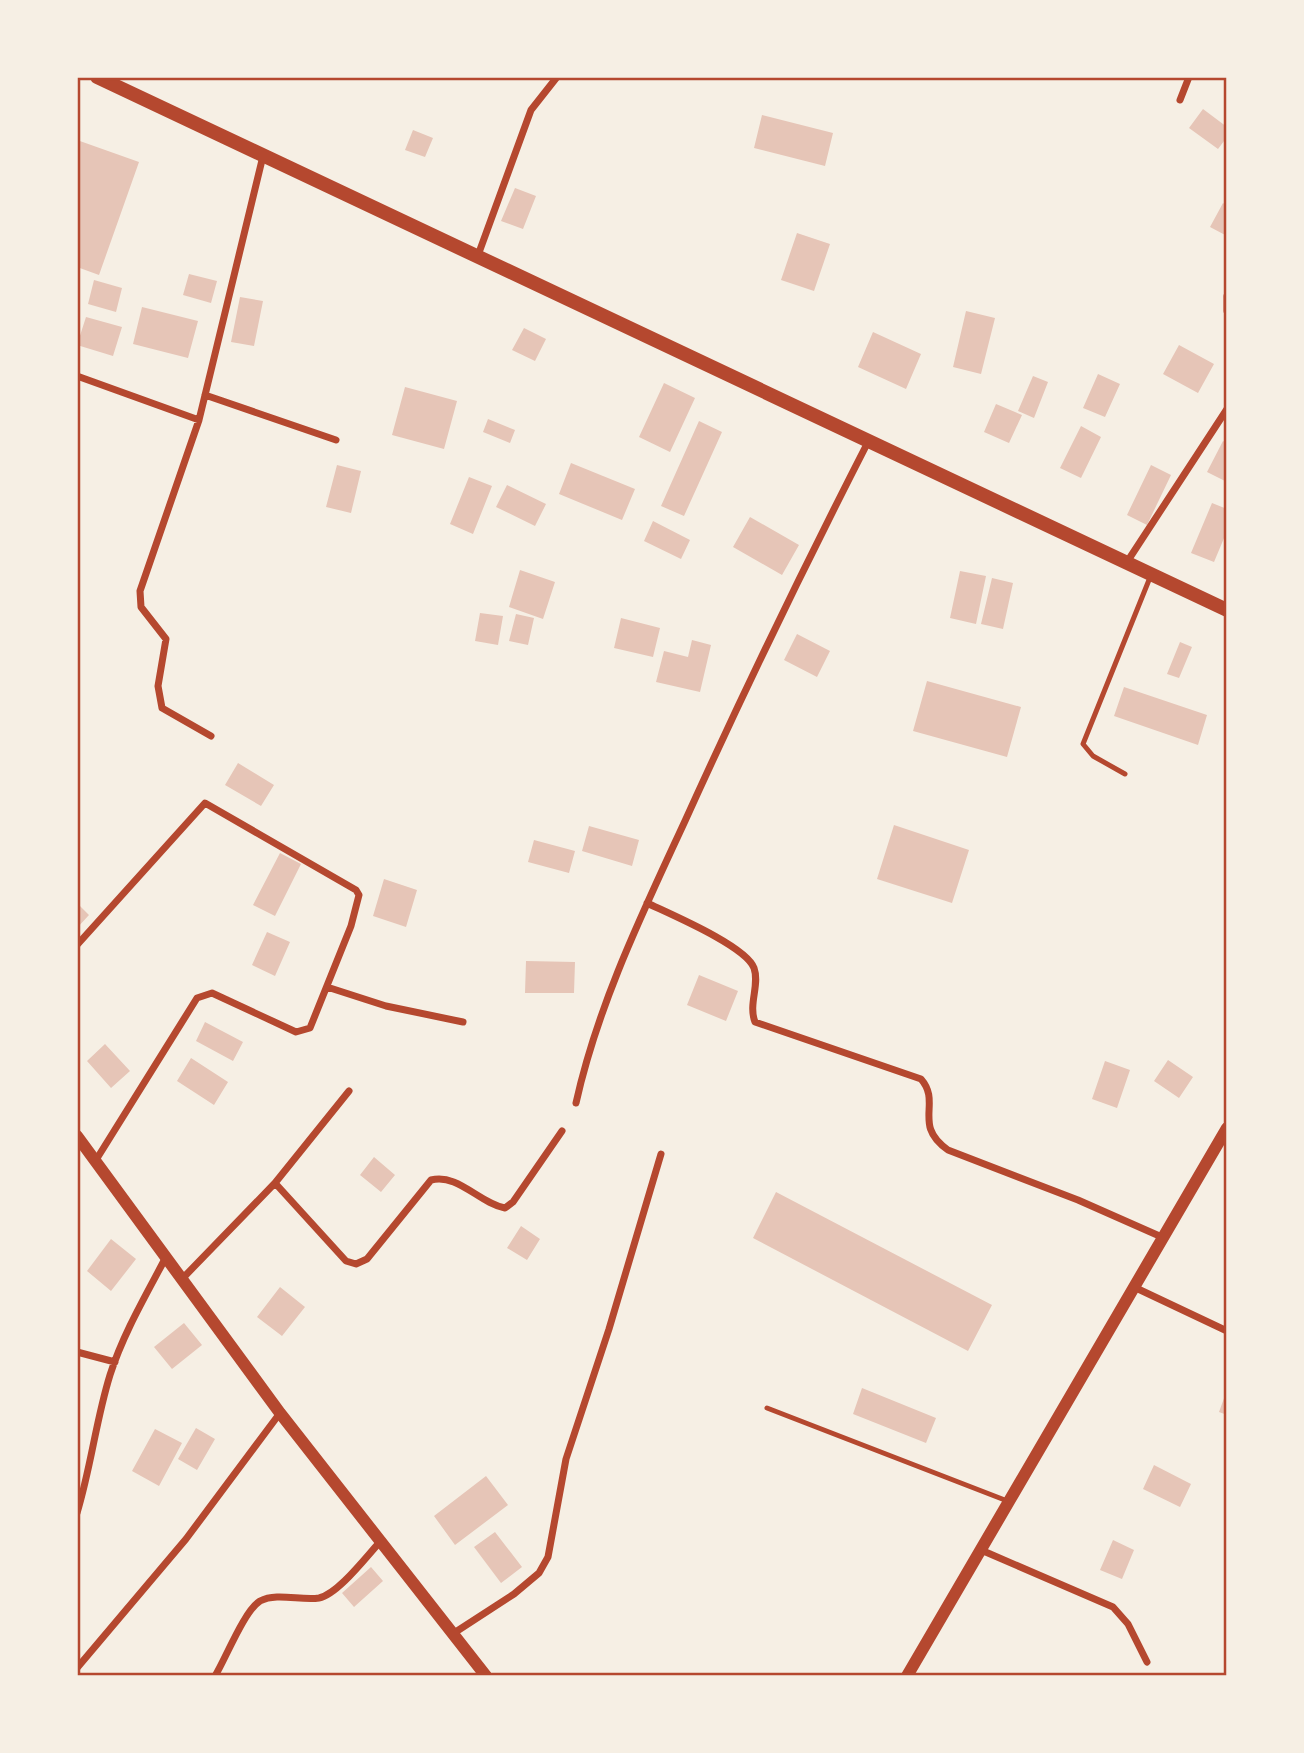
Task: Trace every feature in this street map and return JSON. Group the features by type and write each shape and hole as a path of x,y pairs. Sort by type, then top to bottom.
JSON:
{"main road":[{"path":"97,77 477,259 1227,610"}],"street":[{"path":"477,259 528,118 557,77"},
{"path":"1180,100 1189,77"},
{"path":"211,736 162,708 158,686 166,639 141,607 140,599 199,420 264,156"},
{"path":"1227,296 1227,311"},
{"path":"77,376 199,420"},
{"path":"205,396 336,440"},
{"path":"1126,563 1227,409"},
{"path":"576,1103 591,1043 647,903 784,607 868,442"},
{"path":"77,945 156,860 202,804 209,804 358,892 351,926 310,1028 304,1032 296,1032 212,993 197,998 96,1160"},
{"path":"647,903 749,959 755,981 751,1010 755,1021 921,1079 928,1095 929,1129 935,1140 948,1150 1078,1200 1165,1239"},
{"path":"327,987 386,1006 463,1022"},
{"path":"182,1279 275,1183 349,1091"},
{"path":"907,1676 1165,1239 1227,1128"},
{"path":"275,1183 346,1261 356,1264 367,1259 431,1180 450,1180 495,1206 505,1208 513,1202 562,1131"},
{"path":"77,1136 280,1413 379,1543 486,1676"},
{"path":"454,1633 514,1594 539,1573 548,1557 566,1459 609,1329 661,1154"},
{"path":"77,1513 115,1362 166,1256"},
{"path":"1136,1288 1227,1331"},
{"path":"77,1352 115,1362"},
{"path":"77,1668 186,1539 280,1413"},
{"path":"215,1676 258,1602 270,1597 322,1598 334,1591 379,1543"},
{"path":"981,1550 1113,1607 1128,1624 1147,1662"}],"lane":[{"path":"1125,774 1093,756 1083,744 1151,574"},
{"path":"767,1408 1010,1502"}],"building":[{"path":"1203,109 1227,127 1227,137 1218,149 1189,128"},
{"path":"762,115 833,133 825,166 754,148"},
{"path":"413,130 433,138 425,157 405,150"},
{"path":"77,140 139,162 99,275 77,267"},
{"path":"515,188 536,196 523,229 501,221"},
{"path":"1223,203 1227,206 1227,236 1210,227"},
{"path":"797,233 830,244 814,291 781,280"},
{"path":"189,274 217,281 211,303 183,295"},
{"path":"94,280 122,288 116,312 88,304"},
{"path":"240,297 263,301 254,346 231,342"},
{"path":"142,307 198,321 188,358 133,344"},
{"path":"966,311 995,318 981,374 953,367"},
{"path":"86,317 122,327 113,356 77,345"},
{"path":"524,328 546,339 535,361 512,350"},
{"path":"873,332 921,354 906,389 858,367"},
{"path":"1179,345 1214,364 1198,393 1163,374"},
{"path":"1098,374 1120,384 1105,417 1083,408"},
{"path":"1033,376 1048,382 1034,418 1018,411"},
{"path":"664,383 695,398 670,452 639,437"},
{"path":"405,387 457,401 444,449 392,435"},
{"path":"996,404 1022,415 1009,443 984,432"},
{"path":"488,419 515,430 510,443 483,432"},
{"path":"699,421 722,432 684,516 661,506"},
{"path":"1081,426 1101,437 1081,478 1060,468"},
{"path":"1223,441 1227,443 1227,482 1207,472"},
{"path":"571,463 635,489 622,520 559,494"},
{"path":"337,465 361,471 351,513 326,507"},
{"path":"1151,465 1171,475 1147,525 1127,515"},
{"path":"469,477 492,486 473,534 450,524"},
{"path":"507,485 546,504 535,526 496,507"},
{"path":"1212,503 1227,509 1227,531 1214,562 1191,553"},
{"path":"750,517 799,545 782,575 733,547"},
{"path":"653,521 690,540 681,559 644,541"},
{"path":"520,570 555,582 543,619 509,607"},
{"path":"960,571 986,576 976,624 950,618"},
{"path":"992,578 1013,583 1003,629 981,624"},
{"path":"480,613 503,616 498,645 475,641"},
{"path":"516,614 534,618 528,645 509,641"},
{"path":"621,618 660,628 653,657 614,648"},
{"path":"797,634 830,651 817,677 784,660"},
{"path":"692,640 711,645 700,692 656,682 664,651 688,657"},
{"path":"1180,642 1192,647 1179,678 1167,674"},
{"path":"927,681 1021,707 1007,757 913,731"},
{"path":"1124,687 1207,715 1198,745 1114,716"},
{"path":"238,763 274,785 261,806 225,785"},
{"path":"894,825 969,850 952,903 877,879"},
{"path":"589,826 639,840 632,866 582,851"},
{"path":"534,840 575,851 569,873 528,862"},
{"path":"280,853 301,864 275,916 253,905"},
{"path":"384,879 417,890 406,927 373,916"},
{"path":"77,903 89,915 77,928"},
{"path":"267,932 290,942 275,976 252,965"},
{"path":"526,961 575,962 574,993 525,993"},
{"path":"699,975 738,991 726,1021 687,1005"},
{"path":"205,1022 243,1042 233,1061 196,1041"},
{"path":"105,1044 130,1071 111,1088 87,1061"},
{"path":"191,1058 228,1082 214,1105 177,1081"},
{"path":"1168,1060 1193,1077 1179,1098 1154,1081"},
{"path":"1105,1061 1130,1070 1117,1108 1092,1099"},
{"path":"374,1157 395,1175 381,1192 360,1175"},
{"path":"776,1192 992,1305 968,1351 753,1238"},
{"path":"521,1226 540,1239 527,1260 507,1248"},
{"path":"111,1239 136,1259 111,1291 87,1271"},
{"path":"280,1287 305,1307 282,1336 257,1317"},
{"path":"184,1323 202,1345 172,1369 154,1347"},
{"path":"862,1388 936,1418 926,1443 853,1414"},
{"path":"1227,1390 1227,1415 1219,1412"},
{"path":"196,1428 215,1439 197,1470 178,1459"},
{"path":"155,1429 182,1443 159,1486 132,1471"},
{"path":"1154,1465 1191,1484 1180,1507 1143,1489"},
{"path":"486,1476 508,1505 455,1545 434,1516"},
{"path":"495,1532 522,1567 501,1583 474,1547"},
{"path":"1113,1540 1134,1550 1122,1579 1100,1570"},
{"path":"371,1567 383,1581 354,1607 342,1593"}]}
